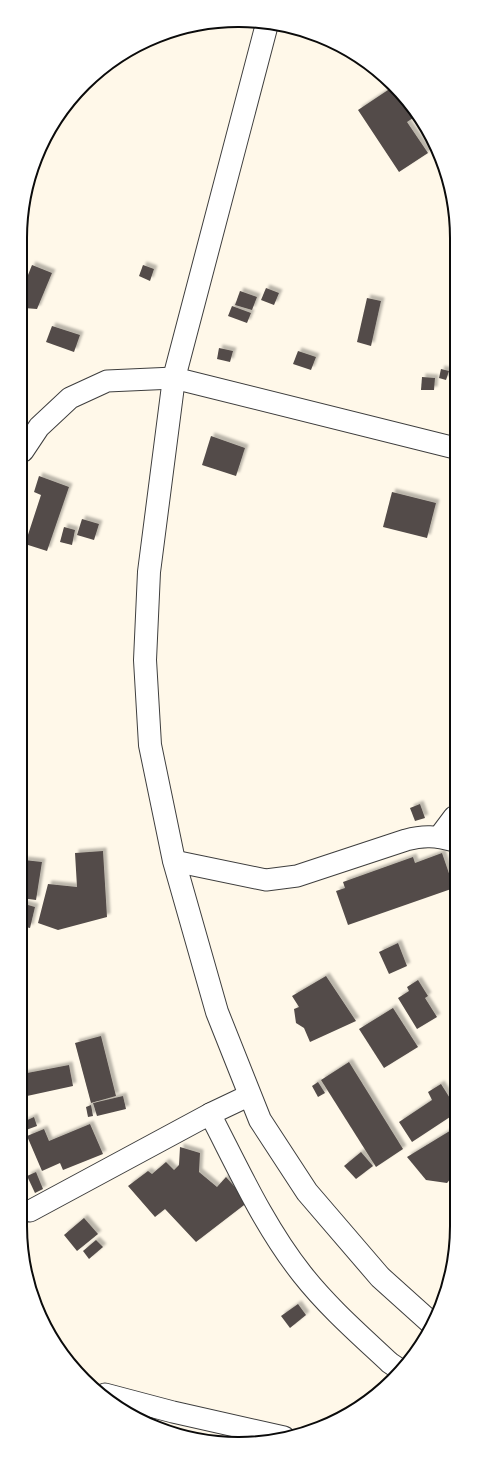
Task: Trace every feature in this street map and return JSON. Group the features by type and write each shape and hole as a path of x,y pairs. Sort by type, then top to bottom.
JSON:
{"street":[{"path":"266,29 174,378 148,572 145,660 150,745 174,861 217,1012 260,1120 307,1192 380,1277 428,1320"},
{"path":"27,445 38,427 70,398 107,381 174,378 450,447"},
{"path":"174,861 266,880 297,876 412,838 423,836 447,839"},
{"path":"30,1211 210,1114 250,1095"},
{"path":"210,1114 273,1233 301,1274 329,1306 396,1367"},
{"path":"115,1396 173,1412 272,1434"}],"building":[{"path":"389,90 398,99 412,119 407,122 428,153 399,172 358,110"},
{"path":"32,265 52,273 37,309 27,308 27,278"},
{"path":"143,265 154,269 150,281 139,276"},
{"path":"266,288 279,293 274,305 261,300"},
{"path":"240,291 257,297 252,310 235,305"},
{"path":"367,298 381,301 371,346 357,342"},
{"path":"232,306 251,313 247,323 228,316"},
{"path":"52,326 80,335 74,352 46,342"},
{"path":"219,348 233,351 230,362 217,359"},
{"path":"298,351 316,357 311,370 293,364"},
{"path":"441,369 449,371 446,380 439,378"},
{"path":"422,377 435,378 434,390 421,390"},
{"path":"211,436 245,448 236,476 202,465"},
{"path":"39,476 69,487 47,551 27,545 27,538 41,495 34,492"},
{"path":"392,492 436,503 427,538 383,527"},
{"path":"82,519 99,524 94,540 77,535"},
{"path":"64,527 75,530 72,545 60,542"},
{"path":"420,804 425,818 415,821 410,808"},
{"path":"103,851 107,917 58,930 38,923 48,884 77,887 75,853"},
{"path":"442,853 450,876 450,889 348,925 336,891 345,888 343,882 413,857 415,863"},
{"path":"27,860 42,862 36,900 27,899"},
{"path":"27,905 35,907 30,928 27,927"},
{"path":"398,943 407,966 389,974 379,952"},
{"path":"326,976 356,1021 310,1042 304,1028 296,1023 294,1009 299,1007 292,996"},
{"path":"418,980 428,996 425,998 437,1017 417,1029 398,998 409,991 407,987"},
{"path":"393,1008 418,1047 384,1068 359,1029"},
{"path":"101,1036 116,1096 91,1103 75,1043"},
{"path":"349,1062 403,1149 376,1167 321,1080"},
{"path":"69,1065 73,1086 27,1096 27,1073"},
{"path":"318,1082 325,1093 318,1097 312,1086"},
{"path":"441,1084 450,1098 450,1117 412,1142 399,1122 432,1100 428,1092"},
{"path":"123,1096 126,1109 97,1116 93,1103"},
{"path":"91,1105 93,1116 88,1117 86,1107"},
{"path":"34,1117 37,1126 27,1130 27,1120"},
{"path":"90,1124 103,1154 63,1170 60,1163 42,1171 27,1136 44,1129 49,1141"},
{"path":"450,1131 450,1180 447,1183 426,1180 407,1157"},
{"path":"180,1147 200,1153 199,1172 217,1187 226,1177 248,1202 196,1242 165,1209 155,1217 128,1186 148,1171 152,1174 166,1162 174,1170 179,1165"},
{"path":"361,1152 373,1166 356,1179 344,1166"},
{"path":"36,1172 43,1189 35,1193 27,1176"},
{"path":"84,1218 98,1234 77,1251 64,1235"},
{"path":"96,1240 103,1247 89,1259 83,1251"},
{"path":"298,1304 306,1315 290,1328 281,1316"}]}
